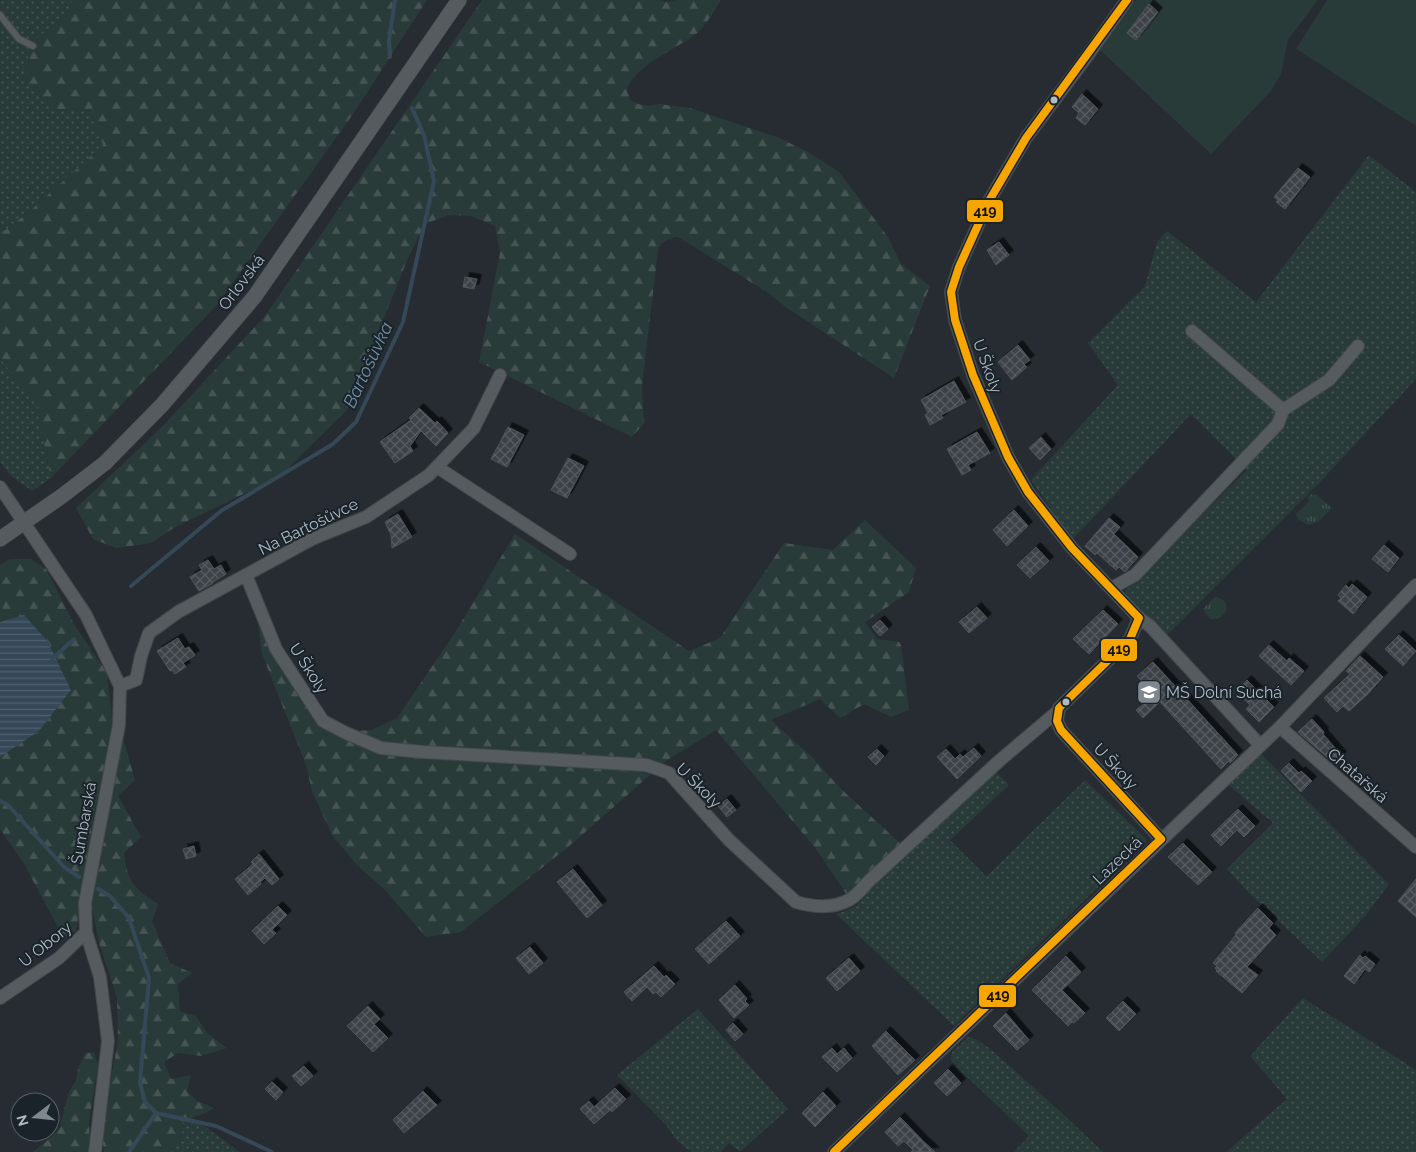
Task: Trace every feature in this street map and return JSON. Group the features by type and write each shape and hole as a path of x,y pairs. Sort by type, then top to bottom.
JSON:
{"street":[{"name":"Orlovská","path":"0,539 25,523 105,463 162,405 255,296 459,0"},
{"name":"U Školy","path":"1127,0 1088,56 1026,138 989,201 959,267 951,292 955,320 973,375 1008,456 1028,492 1072,548 1139,618 1130,639 1058,708 1057,722 1061,730 1161,839"},
{"path":"1192,331 1283,410"},
{"path":"1112,588 1135,575 1278,424 1283,410 1329,380 1358,346"},
{"name":"Na Bartošůvce","path":"120,686 136,680 141,656 149,633 178,612 312,539 366,517 429,475 474,428 500,375"},
{"path":"437,467 570,554"},
{"name":"Šumbarská","path":"0,487 86,615 120,686 119,725 85,903 86,932 100,978 108,1041 95,1152"},
{"name":"U Školy","path":"246,575 276,649 323,721 381,748 646,766 669,773 729,840 796,902 809,906 828,907 851,900 869,881 999,761 1058,711"},
{"name":"Lazecká","path":"834,1152 1280,727 1416,585"},
{"path":"1139,618 1150,626 1260,745"},
{"name":"Chatařská","path":"1280,727 1416,847"},
{"name":"U Obory","path":"0,998 59,958 86,932"}],"lane":[{"path":"0,15 19,38 33,46"}],"green space":[{"path":"0,0 73,0 66,17 32,41 57,109 91,111 103,145 30,211 0,234"},
{"path":"73,0 427,0 353,114 216,306 51,478 35,399 0,359 0,234 30,211 103,145 91,111 57,109 23,78 32,41 66,17"},
{"path":"482,0 660,0 665,2 678,0 721,0 700,31 657,58 639,72 627,89 630,100 648,106 660,104 690,108 777,137 808,152 839,172 888,237 901,264 930,286 894,378 787,308 767,292 678,237 671,238 663,242 658,250 642,385 645,422 632,437 479,362 500,253 495,226 471,216 448,215 425,224 408,258 347,410 279,477 175,527 151,543 116,548 93,539 76,508 161,428 265,316"},
{"path":"1136,0 1318,0 1288,40 1281,74 1271,91 1211,154 1100,50"},
{"path":"1327,0 1416,0 1416,126 1296,49"},
{"path":"1369,155 1416,192 1416,379 1322,480 1166,636 1141,614 1123,593 1247,470 1191,414 1072,540 1031,480 1118,385 1088,343 1145,286 1157,242 1167,231 1256,302"},
{"path":"0,359 35,399 51,478 32,491 10,475 0,462"},
{"path":"1312,494 1314,496 1316,494 1332,508 1318,522 1309,525 1299,520 1296,514 1309,501 1307,498"},
{"path":"865,520 916,568 909,592 865,622 877,639 899,642 901,645 909,710 891,717 864,704 840,718 820,699 771,720 813,758 840,788 902,845 849,898 816,849 716,730 666,761 567,848 461,932 426,937 385,890 357,865 332,835 312,791 306,765 262,654 258,623 243,583 319,722 350,731 371,730 397,718 454,634 515,534 689,651 720,638 784,543 833,550"},
{"path":"10,559 31,559 46,569 75,626 107,673 113,728 94,813 76,931 63,938 57,937 59,929 24,864 0,829 0,757 39,731 71,690 48,642 5,620 0,622 0,565"},
{"path":"1215,597 1224,601 1226,609 1225,613 1221,616 1210,619 1203,609"},
{"path":"123,738 135,780 118,796 141,837 124,853 127,871 137,889 158,904 152,921 170,963 192,973 178,984 180,1011 196,1016 207,1033 227,1048 201,1056 178,1053 164,1062 171,1079 191,1075 187,1091 197,1101 214,1108 182,1123 183,1139 180,1145 166,1152 104,1152 101,1127 118,1042 117,998 99,943 91,902 104,825"},
{"path":"1261,754 1389,884 1366,915 1322,962 1247,891 1227,869 1273,823 1229,785"},
{"path":"995,771 1009,785 950,840 987,876 1085,780 1147,840 1132,855 1122,855 1120,866 954,1026 836,914 859,904 873,884"},
{"path":"1303,998 1416,1070 1416,1152 1226,1152 1287,1099 1250,1056"},
{"path":"698,1009 788,1109 740,1152 729,1143 721,1152 691,1152 678,1142 666,1125 617,1075"},
{"path":"968,1037 980,1042 991,1050 1103,1152 1014,1152 1029,1136 951,1060 952,1052"},
{"path":"94,1052 98,1066 89,1121 90,1152 33,1152 46,1142 60,1142 60,1127 68,1094 76,1080 78,1069 85,1053"},
{"path":"188,1119 196,1120 240,1152 166,1152 182,1141 182,1123"}],"water":[{"path":"24,615 48,642 71,690 39,731 0,757 0,622"}],"building":[{"path":"1149,4 1158,12 1136,40 1127,33"},
{"path":"1082,94 1098,109 1085,125 1076,118 1079,113 1072,107"},
{"path":"1298,168 1310,177 1285,209 1276,202 1278,200 1274,197"},
{"path":"999,242 1009,255 996,265 987,250"},
{"path":"465,277 477,279 474,289 463,287"},
{"path":"1018,345 1030,360 1024,364 1027,367 1012,380 998,362"},
{"path":"954,381 966,402 941,415 943,418 930,425 925,415 928,413 921,400"},
{"path":"419,408 435,423 437,421 448,433 436,446 421,431 410,446 413,451 395,463 380,442 411,420 409,418"},
{"path":"508,427 524,435 507,467 491,459"},
{"path":"977,432 990,453 968,465 971,470 962,475 947,449"},
{"path":"1041,437 1051,449 1040,460 1029,448"},
{"path":"568,458 584,466 567,498 551,490"},
{"path":"1014,510 1028,526 1007,546 993,530"},
{"path":"398,514 412,537 392,548 391,535 385,522"},
{"path":"1109,518 1120,527 1114,534 1138,557 1125,572 1119,567 1116,570 1097,553 1095,555 1085,546"},
{"path":"1384,545 1399,558 1388,572 1372,559"},
{"path":"1036,547 1049,561 1030,578 1017,565"},
{"path":"208,560 214,569 221,565 226,574 199,591 190,577 202,570 199,565"},
{"path":"1352,584 1367,597 1353,614 1338,601 1341,598 1338,595 1346,585 1349,588"},
{"path":"977,607 987,618 969,633 959,622"},
{"path":"1103,610 1118,624 1089,654 1073,639"},
{"path":"880,620 888,629 880,636 872,627"},
{"path":"1399,635 1416,651 1403,666 1385,649"},
{"path":"178,638 185,649 189,647 195,655 183,663 186,667 175,674 172,670 170,671 157,651"},
{"path":"1269,645 1287,661 1289,658 1304,671 1291,685 1259,656"},
{"path":"1360,656 1383,677 1349,711 1343,706 1337,712 1324,698 1350,674 1346,671"},
{"path":"1153,662 1238,755 1230,763 1229,761 1221,769 1160,702 1143,718 1136,710 1154,695 1137,676"},
{"path":"1247,680 1274,707 1259,722 1246,709 1250,705 1236,691"},
{"path":"1312,719 1342,756 1334,763 1298,732"},
{"path":"974,748 981,756 957,779 937,757 946,749 955,759 960,754 963,757"},
{"path":"877,749 884,756 876,765 868,757"},
{"path":"1289,763 1299,773 1301,771 1312,781 1301,792 1281,771"},
{"path":"727,799 736,810 727,817 718,806"},
{"path":"1238,809 1255,826 1244,837 1237,830 1221,846 1211,835"},
{"path":"1183,843 1212,872 1198,885 1168,857"},
{"path":"194,846 196,856 186,859 183,849"},
{"path":"259,854 279,879 272,885 265,878 248,895 235,879 253,864 251,862"},
{"path":"573,869 602,905 587,918 557,882"},
{"path":"1416,879 1416,917 1398,901"},
{"path":"278,906 287,915 272,930 276,933 264,944 252,931"},
{"path":"1258,908 1273,923 1269,928 1276,935 1247,967 1258,975 1242,993 1216,971 1215,968 1217,966 1213,963 1236,935 1235,933"},
{"path":"726,921 740,936 709,964 695,949"},
{"path":"530,947 543,963 529,974 516,958"},
{"path":"1360,955 1363,958 1365,956 1375,964 1369,972 1365,969 1354,984 1344,976"},
{"path":"1066,956 1081,972 1062,990 1085,1013 1068,1026 1032,990"},
{"path":"849,958 860,971 837,991 826,978"},
{"path":"654,966 664,977 666,975 675,984 661,997 656,992 653,994 647,987 632,1001 624,992"},
{"path":"735,985 747,999 745,1001 749,1005 734,1018 719,1000"},
{"path":"1123,1001 1136,1014 1119,1031 1106,1018"},
{"path":"368,1006 380,1019 374,1024 388,1038 373,1052 347,1026"},
{"path":"1006,1013 1029,1040 1017,1050 993,1026"},
{"path":"733,1023 743,1034 735,1041 726,1030"},
{"path":"886,1031 915,1060 898,1075 872,1046"},
{"path":"832,1048 837,1054 844,1048 852,1058 837,1072 822,1057"},
{"path":"304,1066 313,1076 301,1086 292,1076"},
{"path":"948,1069 961,1083 947,1096 934,1083"},
{"path":"272,1082 283,1092 276,1100 265,1089"},
{"path":"615,1088 626,1099 612,1112 610,1110 594,1124 580,1109 589,1101 594,1107"},
{"path":"423,1091 437,1105 404,1133 393,1120"},
{"path":"823,1092 836,1106 815,1127 802,1113"},
{"path":"900,1117 935,1152 911,1152 913,1150 904,1141 898,1146 885,1132"}],"waterway":[{"name":"Bartošůvka","path":"390,57 389,40 395,0"},
{"name":"Bartošůvka","path":"131,586 221,511 333,444 356,422 403,322 434,181 424,135 412,108"},
{"name":"Bartošůvka","path":"52,659 74,639"},
{"path":"0,801 8,805 64,867 79,877"},
{"path":"98,889 110,896 129,918 149,978 140,1083 145,1102 156,1113 129,1152"},
{"path":"156,1113 216,1126 272,1152"}],"transit line":[{"name":"419","path":"1127,0 1026,138 989,201 959,267 951,292 955,320 973,375 1008,457 1028,492 1072,548 1139,618 1130,639 1059,708 1057,721 1061,730 1161,839"},
{"name":"419","path":"834,1152 1161,839"}],"place":[{"name":"MŠ Dolní Suchá","path":"1149,692"}]}
